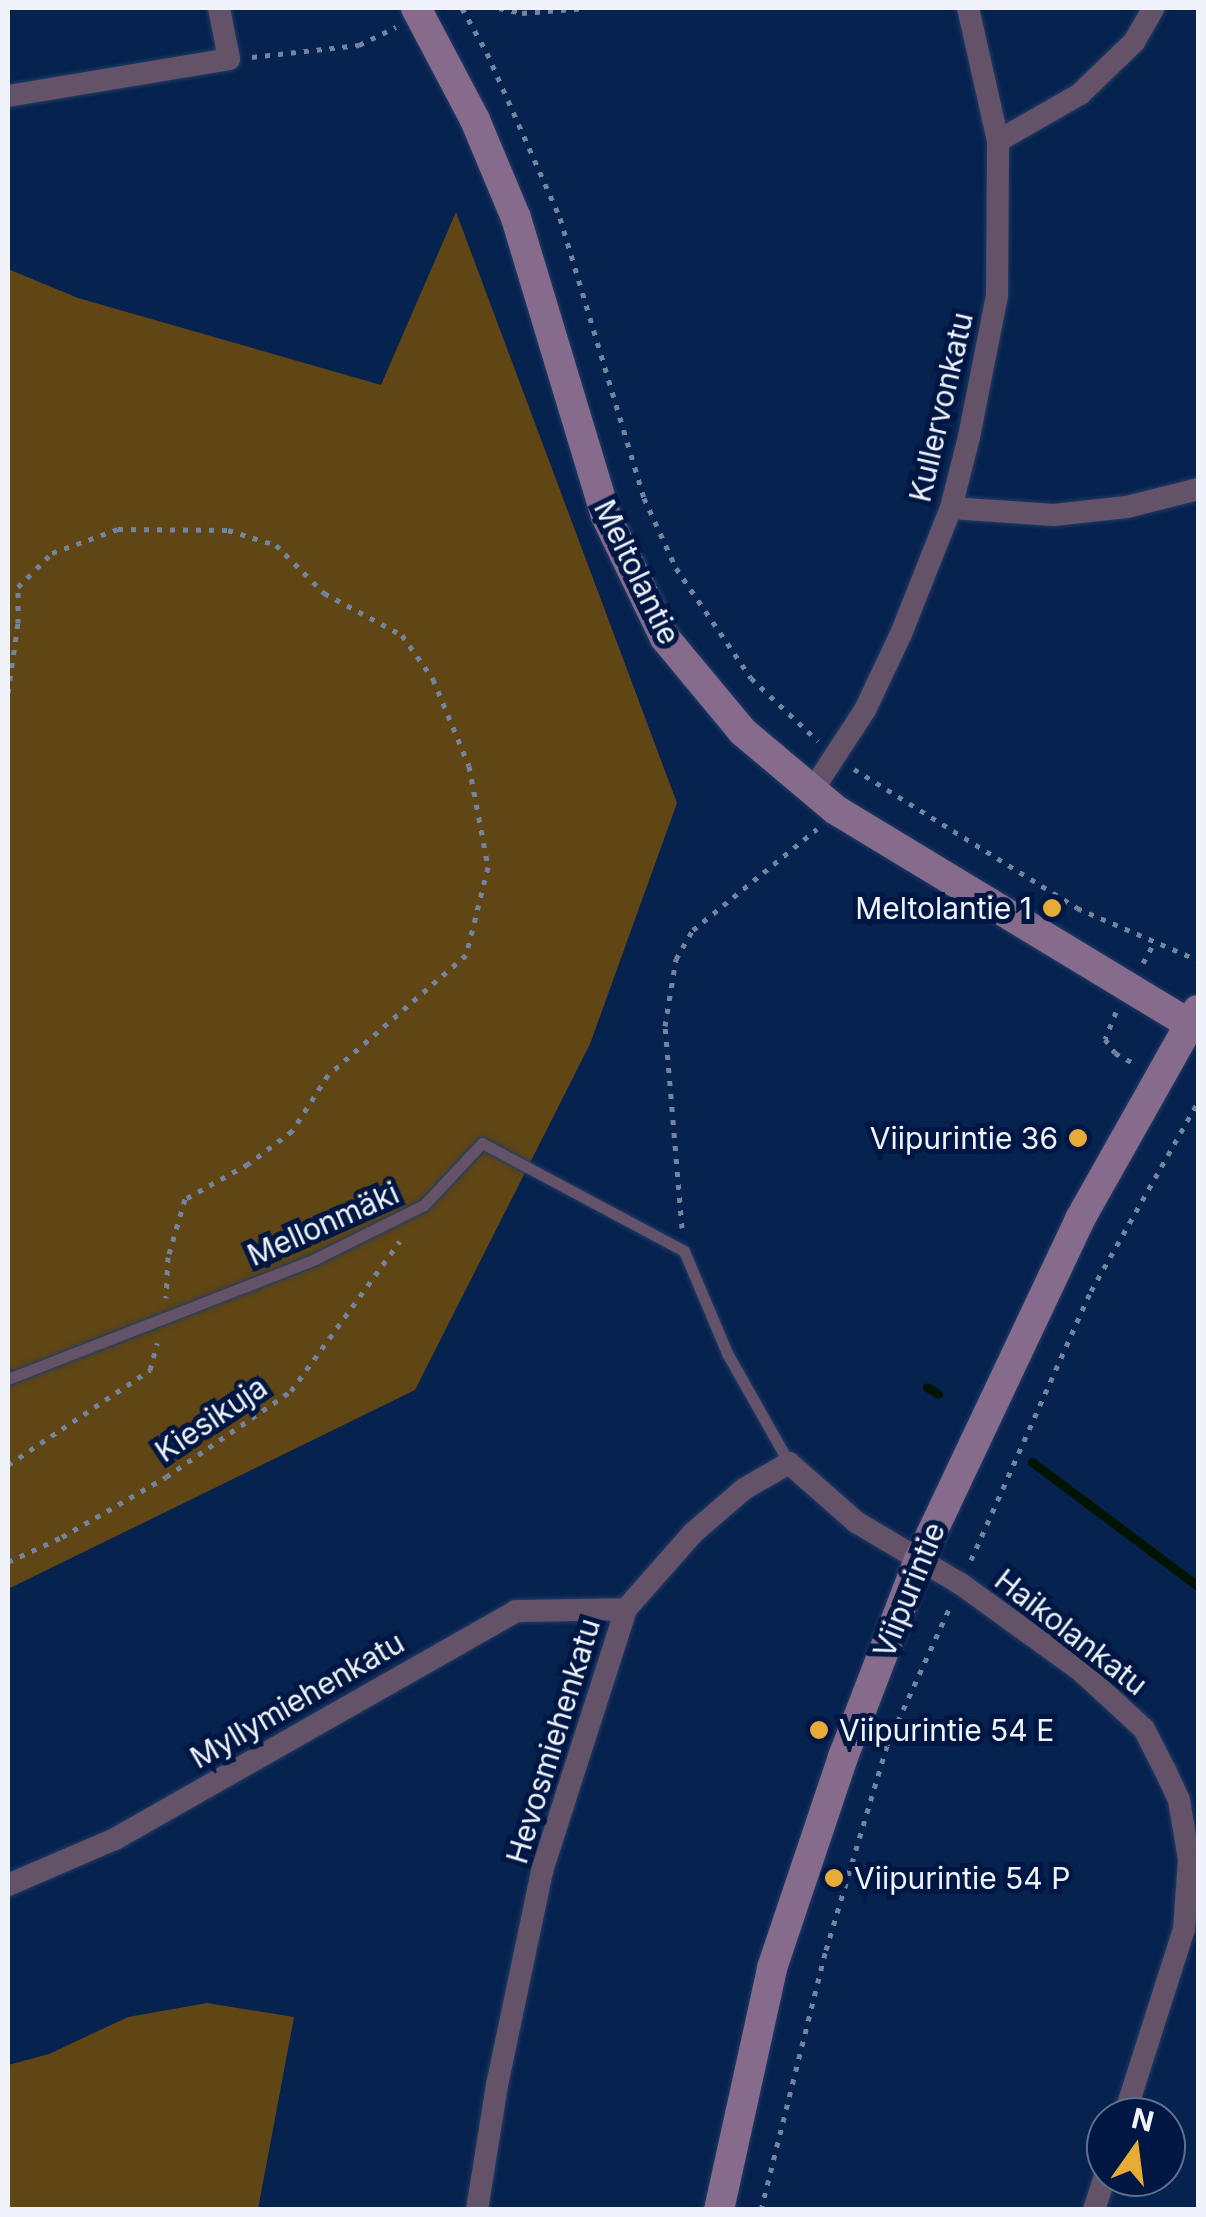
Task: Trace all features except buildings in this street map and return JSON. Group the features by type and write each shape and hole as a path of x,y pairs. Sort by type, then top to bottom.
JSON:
{"street":[{"path":"8,96 229,59 218,8"},
{"name":"Kullervonkatu","path":"824,800 837,757 901,634 951,508 996,295 998,141 968,8"},
{"path":"998,141 1080,94 1134,42 1154,8"},
{"name":"Meltolantie","path":"418,11 475,120 516,218 606,516 665,638 743,732 824,800 1128,988 1194,1017"},
{"path":"951,508 1054,515 1126,507 1198,489"},
{"name":"Viipurintie","path":"719,2210 772,1968 843,1758 919,1560 1080,1219 1194,1017"},
{"path":"789,1463 856,1522 919,1560"},
{"name":"Hevosmiehenkatu","path":"477,2210 497,2085 542,1871 626,1609 693,1532 744,1489 789,1463"},
{"name":"Haikolankatu","path":"919,1560 960,1584 1080,1670 1144,1729 1180,1800 1190,1860 1184,1929 1130,2097"},
{"name":"Myllymiehenkatu","path":"8,1885 114,1838 516,1611 626,1609"}],"lane":[{"name":"Mellonmäki","path":"8,1379 315,1259 424,1205 482,1143 684,1250"},
{"path":"684,1250 727,1353 789,1463"}],"path":[{"path":"462,8 510,101 560,218 644,498 676,568 750,678 860,774 1076,908 1198,960"},
{"path":"500,8 522,12 588,8"},
{"path":"229,59 359,45 418,11"},
{"path":"8,693 18,623 18,588 52,553 118,529 228,530 276,544 324,593 402,635 433,679 469,766 488,866 466,954 328,1075 292,1131 248,1164 186,1199 168,1257 164,1318 150,1370 8,1466"},
{"path":"684,1250 666,1026 676,959 693,930 822,826 824,800 860,774"},
{"path":"761,2210 826,1950 887,1745 1018,1446 1091,1292 1198,1102 1115,1053 1106,1039 1128,988 1154,944"},
{"name":"Kiesikuja","path":"8,1562 62,1537 166,1478 291,1392 424,1205"}],"shaded area":[{"path":"456,212 677,803 590,1044 415,1390 8,1589 8,269 78,298 381,385"},
{"path":"207,2003 294,2017 258,2209 8,2209 8,2065 49,2054 128,2017"}],"waterway":[{"path":"927,1387 938,1394"},
{"path":"1032,1462 1198,1586"}],"place":[{"name":"Meltolantie 1","path":"1052,908"},
{"name":"Viipurintie 36","path":"1078,1138"},
{"name":"Viipurintie 54 E","path":"819,1730"},
{"name":"Viipurintie 54 P","path":"834,1878"}]}
